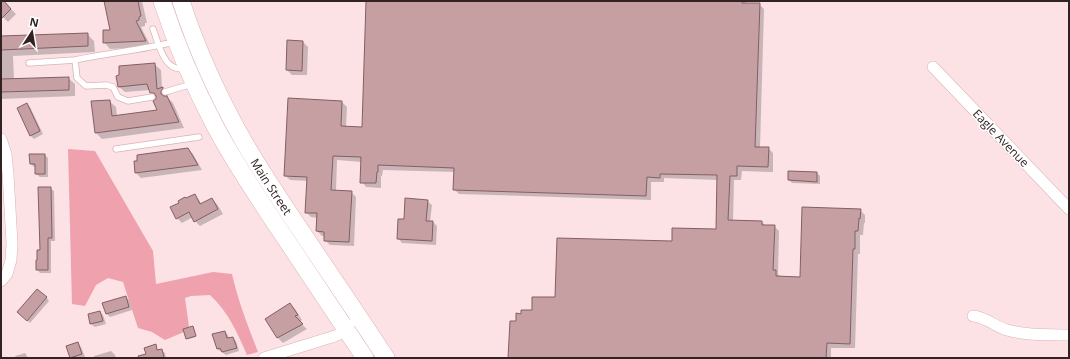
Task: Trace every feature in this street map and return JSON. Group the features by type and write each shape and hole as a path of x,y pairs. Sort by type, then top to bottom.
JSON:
{"main road":[{"name":"Main Street","path":"162,1 176,42 194,84 237,165 365,358"},
{"name":"Main Street","path":"181,1 208,71 244,143 386,358"}],"street":[{"name":"Eagle Avenue","path":"933,67 1069,209"},
{"path":"1,139 6,154 12,243 11,260 6,274 1,281"},
{"path":"264,358 334,336 345,329 358,316"},
{"path":"973,316 980,317 1005,330 1018,333 1069,335"}],"lane":[{"path":"153,29 163,56 170,65 181,70 187,68"},
{"path":"29,63 74,60 176,42"},
{"path":"74,60 77,78 86,86 106,85 113,88 118,97 128,101 152,97"},
{"path":"165,92 194,84"},
{"path":"116,149 199,137"}],"shaded area":[{"path":"68,149 95,151 153,251 156,284 213,272 232,274 240,304 258,352 247,355 227,316 210,295 191,296 185,298 189,327 183,329 184,332 165,340 152,332 138,328 123,282 108,278 96,285 85,306 72,304"}],"building":[{"path":"1,1 4,1 11,9 1,19"},
{"path":"104,1 138,1 141,16 139,17 139,20 136,21 146,41 103,43 103,30 110,30"},
{"path":"366,1 742,1 742,3 760,3 755,147 769,147 768,167 737,166 737,176 730,176 728,220 762,221 762,225 775,225 773,270 776,270 776,276 800,277 802,207 861,209 858,231 855,231 855,249 853,249 850,344 827,343 826,358 508,358 510,321 516,321 516,313 521,314 521,310 532,310 532,297 555,297 557,238 672,241 672,228 716,229 717,175 660,174 660,178 647,177 646,196 453,190 454,168 378,165 376,183 360,183 361,157 333,156 331,190 352,191 349,242 324,241 324,232 316,231 317,213 305,213 307,177 284,176 288,98 342,101 341,126 362,127"},
{"path":"88,33 88,46 1,50 1,36"},
{"path":"287,40 303,41 302,71 286,70"},
{"path":"155,63 157,89 163,87 161,94 167,96 179,122 95,133 91,101 110,100 112,116 157,110 153,101 156,99 156,96 154,93 150,93 147,84 118,87 116,76 119,75 119,66"},
{"path":"69,77 69,90 1,92 1,79"},
{"path":"27,103 40,131 30,136 17,108"},
{"path":"188,148 198,165 135,173 134,161 137,161 137,155"},
{"path":"29,154 45,154 45,174 35,174 35,164 30,164"},
{"path":"788,171 817,172 817,182 788,180"},
{"path":"38,187 51,187 52,238 48,238 48,270 36,270 37,250 40,250"},
{"path":"195,194 200,204 212,198 218,209 194,222 189,212 176,219 170,207 179,203 178,201 185,197 186,198"},
{"path":"405,198 428,200 426,221 433,221 432,241 397,239 398,219 404,219"},
{"path":"37,289 47,297 27,321 17,312"},
{"path":"126,296 129,307 106,314 102,303"},
{"path":"290,303 298,315 295,316 303,324 277,338 265,319"},
{"path":"100,311 103,321 90,324 88,314"},
{"path":"193,326 196,336 186,339 183,329"},
{"path":"225,331 227,338 233,337 237,348 222,352 220,348 217,349 212,334"},
{"path":"78,342 82,354 70,358 66,346"},
{"path":"156,344 157,350 162,349 164,358 139,358 138,356 146,354 144,348"}]}
